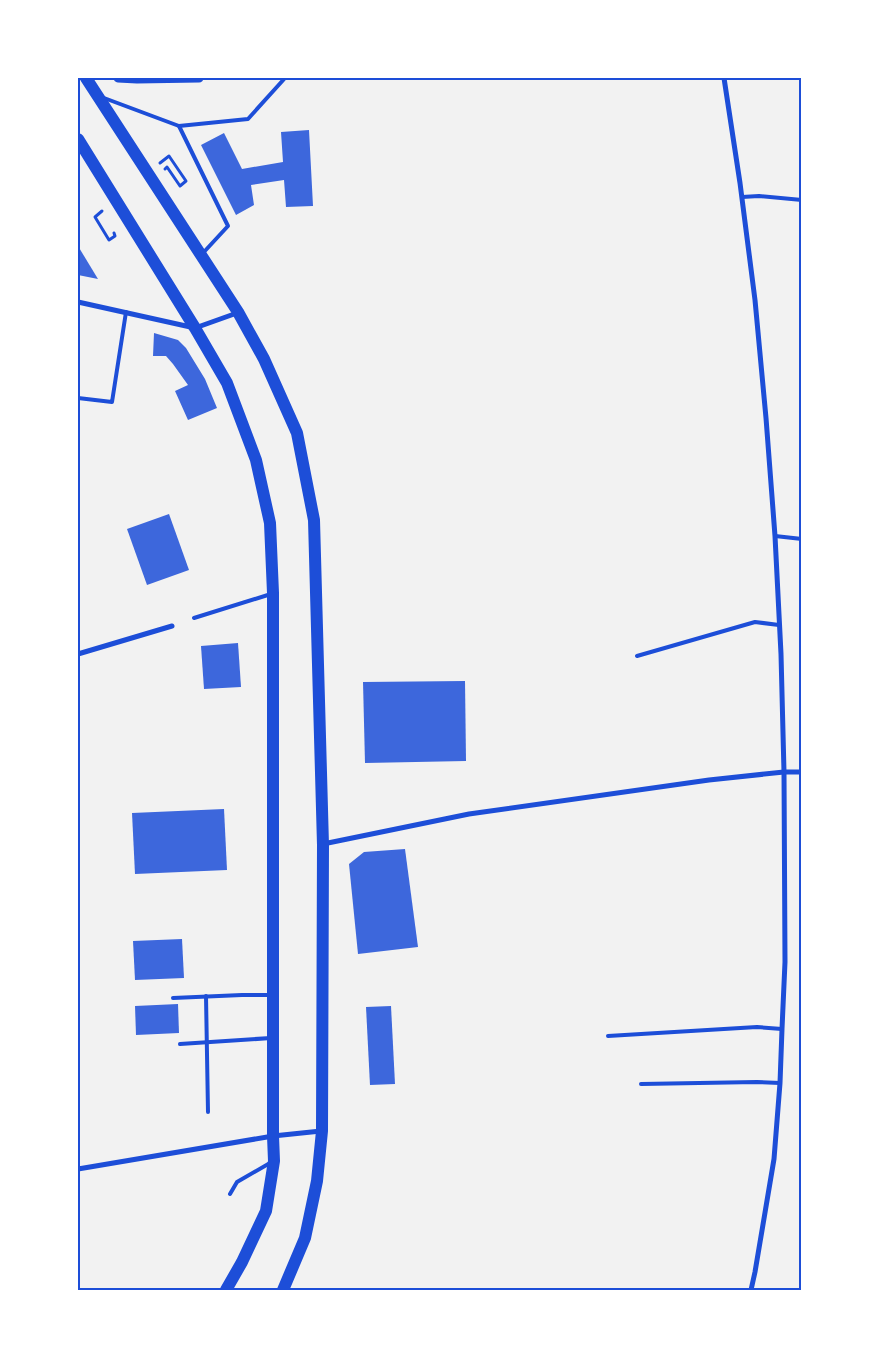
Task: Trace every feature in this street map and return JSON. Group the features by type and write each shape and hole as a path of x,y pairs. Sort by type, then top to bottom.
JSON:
{"main road":[{"path":"86,78 238,312 264,358 297,433 314,520 323,844 322,1131 317,1181 305,1238 283,1290"},
{"path":"78,139 227,383 256,460 270,524 273,593 274,1161 266,1211 242,1262 226,1290"}],"street":[{"path":"118,78 199,78"},
{"path":"724,78 742,197 756,310 766,418 775,536 784,772 785,962 780,1083 774,1159 751,1290"},
{"path":"78,302 195,328 238,312"},
{"path":"78,654 172,626"},
{"path":"323,844 469,814 709,780 784,772 802,772"},
{"path":"78,1169 273,1136 322,1131"}],"lane":[{"path":"98,96 179,126 248,119 285,78"},
{"path":"179,126 228,226 201,254"},
{"path":"742,197 759,196 802,200"},
{"path":"78,398 112,402 126,312"},
{"path":"775,536 802,539"},
{"path":"194,618 273,593"},
{"path":"637,656 754,622 779,625"},
{"path":"173,998 273,995"},
{"path":"206,996 208,1112"},
{"path":"608,1036 757,1027 782,1029"},
{"path":"180,1044 273,1038"},
{"path":"641,1084 780,1083"},
{"path":"230,1194 237,1182 274,1161"}],"path":[{"path":"160,172 167,167 180,186 186,181 169,156"},
{"path":"95,217 109,240 115,236 112,230"}],"building":[{"path":"309,130 313,206 286,207 284,180 251,185 254,205 236,215 201,145 224,133 242,169 283,162 281,132"},
{"path":"78,246 98,279 78,275"},
{"path":"154,333 178,340 186,348 205,379 217,408 188,420 175,391 188,385 166,356 153,356"},
{"path":"169,514 189,570 147,585 127,529"},
{"path":"238,643 241,687 204,689 201,646"},
{"path":"465,681 466,761 365,763 363,682"},
{"path":"224,809 227,870 135,874 132,813"},
{"path":"405,849 418,947 358,954 349,864 364,852"},
{"path":"182,939 184,978 135,980 133,941"},
{"path":"178,1004 179,1033 136,1035 135,1006"},
{"path":"391,1006 395,1084 370,1085 366,1007"}]}
